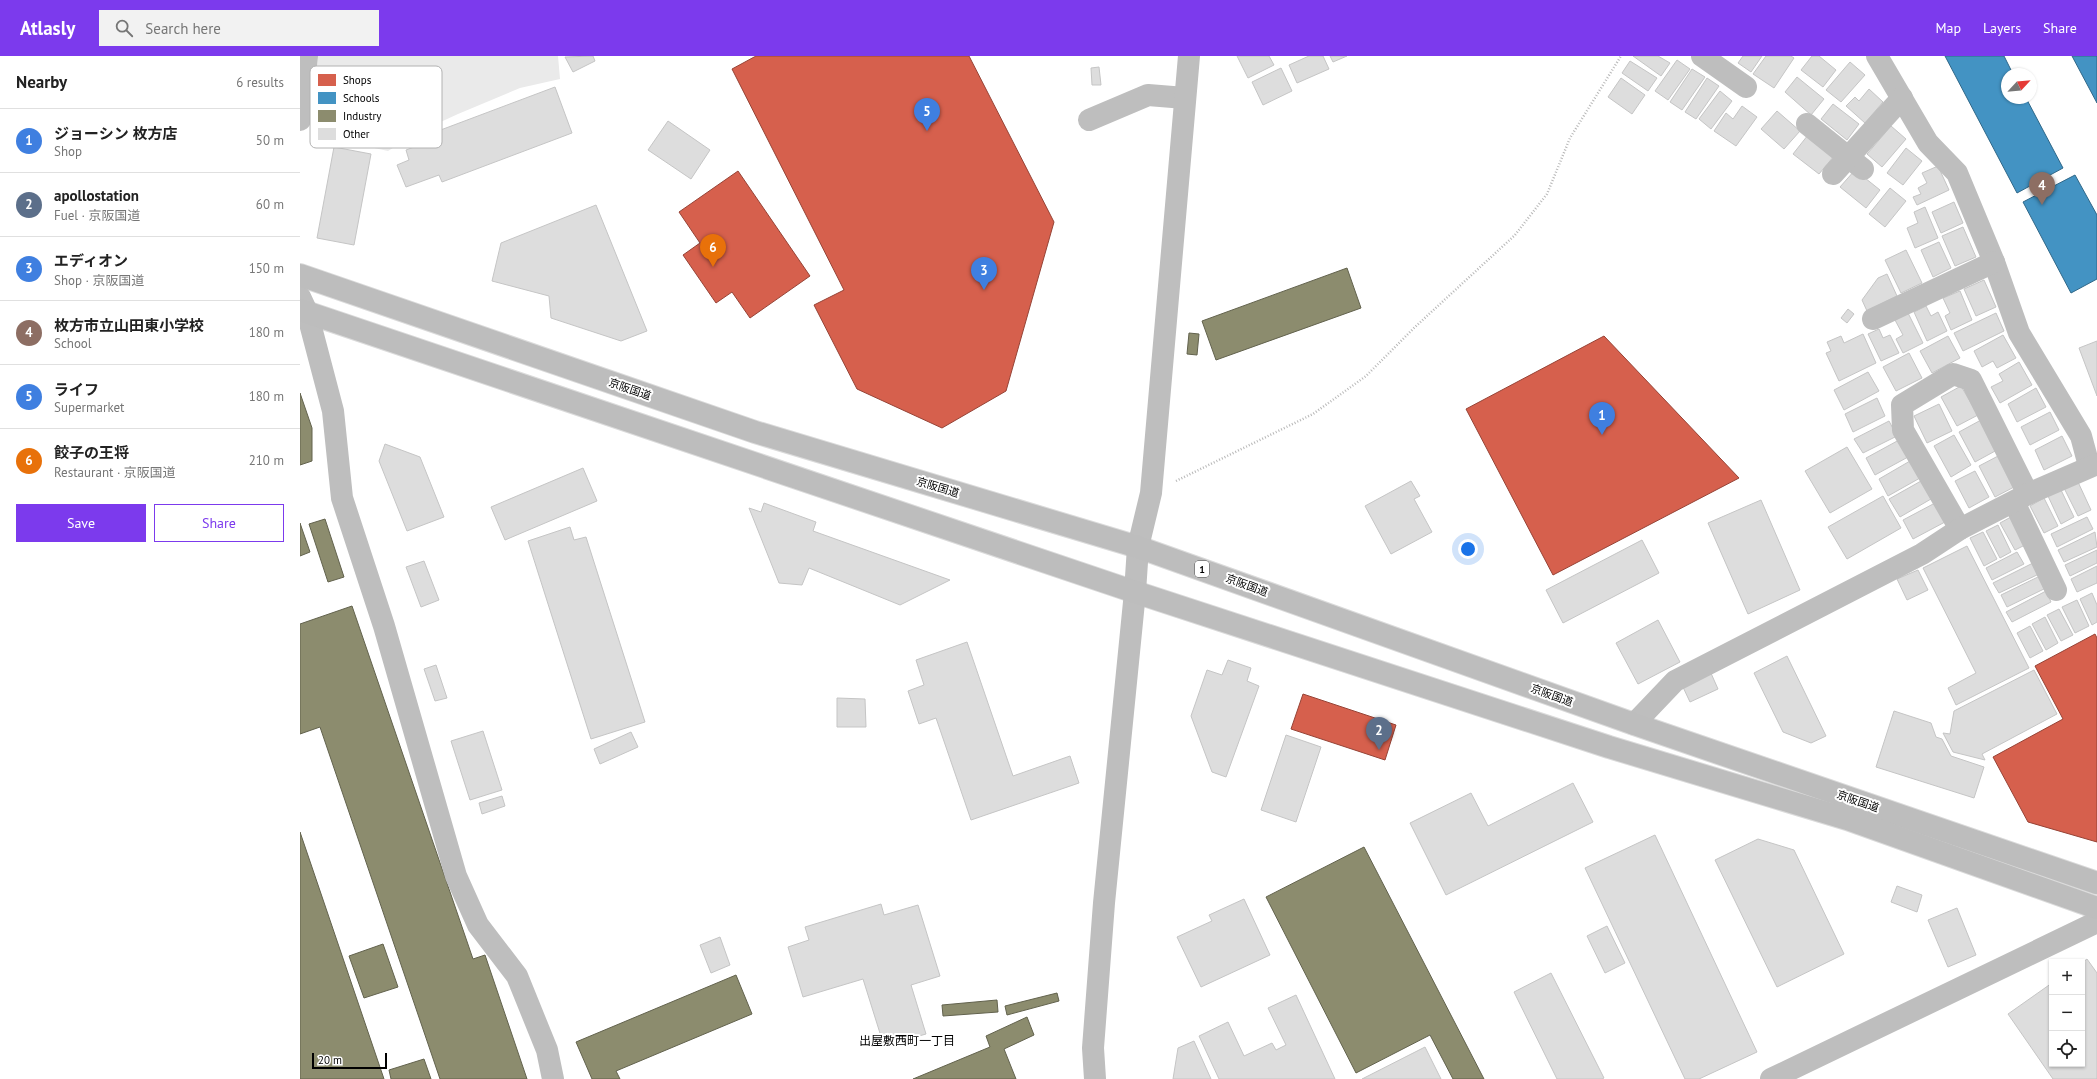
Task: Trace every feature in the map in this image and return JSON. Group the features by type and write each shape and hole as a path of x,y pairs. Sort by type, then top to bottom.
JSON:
{"highway":[{"name":"京阪国道","path":"300,275 755,432 1138,547 1634,724 2097,883"},
{"name":"京阪国道","path":"302,307 1135,592 1608,747 1847,819 2097,908"}],"street":[{"path":"300,120 307,56"},
{"path":"1094,1079 1093,1048 1104,903 1135,592 1138,547 1151,493 1189,56"},
{"path":"1702,56 1746,87"},
{"path":"1634,724 1675,681 1922,554 1960,529 2021,498 2093,465 2081,436 2020,333 1994,262 1957,173 1928,143 1877,56"},
{"path":"1089,120 1148,95 1185,98"},
{"path":"1833,174 1856,163 1902,98"},
{"path":"1807,124 1856,163"},
{"path":"1873,319 1994,262"},
{"path":"302,307 333,411 342,498 384,626 456,876 478,925 517,976 546,1050 553,1079"},
{"path":"1960,529 1903,430 1902,405 1953,374 1971,380 2021,498 2056,590"},
{"path":"1770,1079 2097,922"}],"path":[{"path":"1151,493 1313,414 1366,376 1415,327 1515,235 1547,194 1570,138 1621,56"}],"shaded area":[{"path":"318,56 558,56 560,79 520,88 442,121 442,66 317,66"},
{"path":"374,148 393,148 388,151"}],"building: Shops":[{"path":"756,56 969,56 1054,222 1006,391 942,428 857,389 814,305 844,290 732,69"},
{"path":"738,171 810,276 750,318 732,292 716,303 683,255 700,243 679,212"},
{"path":"1604,336 1739,478 1553,575 1466,409"},
{"path":"2095,634 2097,638 2097,842 2028,822 1993,757 2063,719 2035,666"},
{"path":"1303,694 1396,725 1385,760 1291,729"}],"building: Schools":[{"path":"1945,56 2004,56 2010,68 2001,68 2001,104 2029,104 2063,168 2017,193"},
{"path":"2072,56 2097,56 2097,103"},
{"path":"2075,175 2097,215 2097,279 2071,293 2023,202"}],"building: Industry":[{"path":"1347,268 1361,308 1216,360 1202,321"},
{"path":"1189,333 1199,334 1197,355 1187,354"},
{"path":"300,393 312,428 312,461 300,465"},
{"path":"325,519 344,577 328,582 309,524"},
{"path":"300,523 310,552 300,556"},
{"path":"352,606 473,959 485,955 527,1079 440,1079 320,727 300,734 300,624"},
{"path":"300,832 384,1079 300,1079"},
{"path":"1364,847 1484,1079 1453,1079 1430,1035 1356,1073 1266,897"},
{"path":"383,944 398,987 364,998 349,956"},
{"path":"736,975 752,1014 616,1071 620,1079 592,1079 576,1042"},
{"path":"1057,993 1059,1001 1007,1015 1005,1006"},
{"path":"997,1000 998,1012 943,1016 942,1005"},
{"path":"1027,1017 1034,1035 1004,1049 1016,1079 913,1079 990,1047 986,1036"},
{"path":"424,1059 431,1079 391,1079 389,1070"}],"building: Other":[{"path":"593,56 595,61 573,72 565,57"},
{"path":"1237,56 1269,56 1274,65 1248,78"},
{"path":"1309,56 1323,56 1329,69 1297,83 1289,65"},
{"path":"1330,56 1347,56 1333,62"},
{"path":"1633,56 1658,56 1670,63 1661,76"},
{"path":"1743,56 1762,56 1751,72 1738,63"},
{"path":"1766,56 1791,56 1794,58 1774,88 1753,74"},
{"path":"1812,56 1819,56 1836,70 1823,87 1801,70"},
{"path":"1677,60 1690,69 1668,100 1655,91"},
{"path":"1630,61 1657,78 1648,91 1622,73"},
{"path":"1850,62 1865,75 1841,102 1826,90"},
{"path":"1099,67 1101,85 1092,85 1091,68"},
{"path":"1281,68 1292,91 1263,105 1252,82"},
{"path":"1692,69 1705,77 1682,110 1670,102"},
{"path":"1797,77 1824,99 1811,115 1785,92"},
{"path":"1621,78 1645,95 1632,114 1608,97"},
{"path":"1707,78 1719,86 1696,119 1685,112"},
{"path":"555,87 572,133 442,182 439,175 406,187 397,165 409,160 406,150 411,148 442,148 442,129"},
{"path":"1869,89 1883,102 1865,123 1846,106 1855,97 1859,101"},
{"path":"1720,91 1732,101 1711,129 1699,119"},
{"path":"1833,104 1859,124 1847,140 1821,119"},
{"path":"1742,106 1757,117 1736,146 1714,131 1726,113 1733,119"},
{"path":"1777,111 1800,131 1784,149 1761,129"},
{"path":"668,121 710,150 691,179 648,150"},
{"path":"1891,126 1906,139 1882,167 1867,154"},
{"path":"1808,135 1834,156 1819,174 1793,154"},
{"path":"334,148 371,154 354,245 317,238"},
{"path":"1906,148 1922,161 1903,185 1887,173"},
{"path":"1938,166 1949,190 1917,205 1913,197 1921,194 1918,188 1927,183 1922,173"},
{"path":"1855,170 1880,190 1866,208 1840,187"},
{"path":"1890,188 1906,201 1885,227 1869,214"},
{"path":"1954,202 1963,223 1941,233 1932,212"},
{"path":"596,205 647,331 621,341 551,318 549,296 492,281 501,243"},
{"path":"1925,207 1938,238 1915,248 1907,228 1918,223 1914,212"},
{"path":"1963,227 1976,257 1955,266 1942,236"},
{"path":"1939,242 1951,268 1933,277 1921,250"},
{"path":"1906,250 1922,283 1901,293 1885,260"},
{"path":"1887,274 1897,296 1867,311 1862,300 1878,278"},
{"path":"1984,280 1996,307 1976,316 1964,289"},
{"path":"1960,291 1972,320 1951,330 1945,316 1950,313 1943,298"},
{"path":"1926,306 1931,316 1938,312 1947,331 1927,341 1914,312"},
{"path":"1848,309 1854,314 1847,323 1841,318"},
{"path":"1908,313 1923,343 1903,353 1896,339 1903,335 1895,320"},
{"path":"1996,313 2004,331 1963,351 1954,333"},
{"path":"1879,329 1883,338 1890,335 1899,353 1881,361 1868,334"},
{"path":"1863,334 1876,363 1839,381 1826,353 1831,351 1827,342 1841,336 1844,343"},
{"path":"2003,335 2016,358 1997,368 1993,361 1982,367 1974,351"},
{"path":"1948,336 1960,358 1932,373 1920,351"},
{"path":"2097,341 2097,396 2079,348"},
{"path":"1909,353 1922,378 1896,391 1883,367"},
{"path":"2019,362 2032,385 2000,403 1991,387 2003,381 1999,374"},
{"path":"1868,372 1879,391 1844,410 1834,390"},
{"path":"1961,386 1978,415 1957,426 1941,397"},
{"path":"2036,388 2046,407 2017,422 2008,404"},
{"path":"1877,398 1885,416 1853,432 1845,414"},
{"path":"1939,404 1952,431 1927,443 1914,416"},
{"path":"2050,412 2059,430 2030,445 2021,427"},
{"path":"1981,420 1997,450 1975,462 1959,432"},
{"path":"1889,421 1897,436 1863,453 1854,439"},
{"path":"1954,435 1971,465 1951,477 1934,446"},
{"path":"2062,436 2072,456 2044,470 2035,450"},
{"path":"1899,440 1908,457 1875,475 1866,458"},
{"path":"385,444 420,457 444,517 407,531 379,461"},
{"path":"1847,447 1872,489 1830,513 1805,471"},
{"path":"2000,455 2016,486 1995,497 1979,466"},
{"path":"1910,461 1920,478 1888,496 1879,479"},
{"path":"583,468 597,501 505,540 491,507"},
{"path":"1975,471 1989,497 1969,508 1955,481"},
{"path":"1411,481 1420,496 1414,499 1432,532 1391,554 1365,506"},
{"path":"1921,481 1931,499 1900,517 1889,499"},
{"path":"2078,482 2091,510 2078,516 2064,488"},
{"path":"2061,490 2074,517 2061,524 2048,496"},
{"path":"1883,496 1901,528 1847,559 1828,527"},
{"path":"2044,498 2058,526 2044,533 2030,506"},
{"path":"1761,500 1800,590 1748,614 1708,523"},
{"path":"764,503 816,522 813,531 950,580 900,605 809,568 802,585 779,583 749,508 761,512"},
{"path":"1935,503 1945,522 1913,539 1903,520"},
{"path":"2011,517 2025,545 2015,550 2000,523"},
{"path":"2087,517 2093,529 2057,547 2051,534"},
{"path":"1998,525 2011,552 2000,558 1986,531"},
{"path":"570,527 574,540 586,537 645,722 591,739 528,541"},
{"path":"1983,532 1997,559 1984,566 1970,538"},
{"path":"2095,532 2097,547 2064,562 2058,550"},
{"path":"1642,540 1659,573 1563,623 1546,590"},
{"path":"1967,546 2029,668 1956,705 1948,688 1976,673 1923,568"},
{"path":"2097,550 2097,563 2070,576 2065,565"},
{"path":"2017,552 2024,564 1992,580 1986,568"},
{"path":"424,561 439,600 421,607 406,567"},
{"path":"2033,563 2039,574 1999,593 1993,583"},
{"path":"2097,566 2097,583 2077,592 2071,579"},
{"path":"1918,570 1928,590 1907,600 1897,579"},
{"path":"2040,576 2046,588 2007,607 2001,595"},
{"path":"2046,591 2051,602 2012,622 2006,612"},
{"path":"2092,593 2097,605 2097,622 2092,625 2080,599"},
{"path":"2077,600 2089,626 2075,633 2062,607"},
{"path":"2059,609 2073,635 2061,641 2047,615"},
{"path":"2045,617 2058,643 2046,650 2032,624"},
{"path":"1658,620 1680,662 1638,684 1616,643"},
{"path":"2030,626 2043,651 2030,658 2017,633"},
{"path":"967,642 1013,776 1070,756 1079,783 971,820 936,718 919,724 908,691 924,685 916,660"},
{"path":"1787,656 1826,736 1811,743 1783,732 1754,673"},
{"path":"1228,660 1251,668 1247,681 1259,686 1226,777 1212,772 1191,716 1207,670 1222,675"},
{"path":"436,665 447,698 435,701 424,669"},
{"path":"2034,670 2057,714 1982,754 1985,760 1953,752 1943,733 1950,734 1954,711"},
{"path":"1710,671 1718,689 1690,702 1682,685"},
{"path":"837,698 865,699 866,727 837,727"},
{"path":"1894,711 1931,723 1936,737 1942,739 1951,756 1984,767 1974,798 1876,767"},
{"path":"483,731 502,790 470,800 451,741"},
{"path":"631,732 638,747 600,764 594,749"},
{"path":"1286,735 1321,747 1296,822 1261,810"},
{"path":"1573,783 1593,822 1446,895 1410,823 1471,793 1488,826"},
{"path":"502,796 505,806 482,814 479,803"},
{"path":"1655,835 1757,1052 1699,1079 1685,1079 1585,868"},
{"path":"1758,839 1794,850 1844,954 1777,987 1715,860"},
{"path":"1897,886 1922,895 1917,912 1891,902"},
{"path":"1244,899 1270,955 1201,987 1177,937 1212,921 1209,915"},
{"path":"881,904 884,915 918,905 940,976 911,985 926,1034 884,1046 863,979 803,997 788,947 809,940 805,927"},
{"path":"1957,908 1976,955 1948,967 1928,920"},
{"path":"1607,926 1625,963 1605,973 1587,936"},
{"path":"720,937 730,965 711,973 700,945"},
{"path":"2087,959 2097,973 2097,1079 2053,1079 2008,1014 2049,985 2049,1067 2085,1067 2085,961"},
{"path":"1551,973 1604,1078 1602,1079 1557,1079 1514,992"},
{"path":"1296,995 1335,1079 1219,1079 1199,1036 1228,1022 1244,1056 1272,1043 1276,1050 1286,1045 1268,1008"},
{"path":"1194,1041 1211,1079 1173,1079 1178,1048"},
{"path":"1425,1047 1441,1079 1362,1079"}],"place":[{"name":"ライフ","path":"927,131"},
{"name":"枚方市立山田東小学校","path":"2042,205"},
{"name":"餃子の王将","path":"713,267"},
{"name":"エディオン","path":"984,290"},
{"name":"ジョーシン 枚方店","path":"1602,435"},
{"name":"apollostation","path":"1379,750"}],"district":[{"name":"出屋敷西町一丁目","path":"907,1041"}]}
